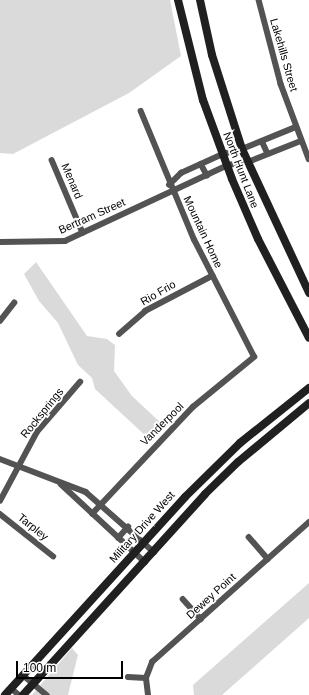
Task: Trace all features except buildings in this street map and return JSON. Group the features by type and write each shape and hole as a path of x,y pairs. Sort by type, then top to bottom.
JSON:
{"main road":[{"name":"North Hunt Lane","path":"178,0 203,100 223,154 258,239 309,338"},
{"name":"North Hunt Lane","path":"200,0 212,55 242,149 309,293"},
{"name":"Military Drive West","path":"5,695 185,497 240,443 309,388"},
{"path":"23,695 205,494 238,462 309,403"}],"street":[{"name":"Lakehills Street","path":"259,0 267,39 296,127 309,159"},
{"name":"Mountain Home","path":"141,112 173,190 212,276 254,357"},
{"path":"164,193 170,183 181,173 223,154 242,149 296,127"},
{"path":"262,141 268,154"},
{"name":"Bertram Street","path":"0,242 55,242 83,233 164,193 228,165 248,162 301,141"},
{"name":"Menard","path":"52,160 83,233"},
{"path":"201,164 207,175"},
{"name":"Rio Frio","path":"119,334 151,308 212,276"},
{"path":"0,321 14,303"},
{"name":"Vanderpool","path":"92,514 193,407 254,357"},
{"name":"Rocksprings","path":"0,500 37,432 80,382"},
{"path":"0,459 86,492 101,503 154,552"},
{"path":"60,482 92,514 145,562"},
{"name":"Tarpley","path":"0,514 53,556"},
{"name":"Dewey Point","path":"146,678 152,662 309,522"},
{"path":"118,538 128,527"},
{"path":"249,537 268,559"},
{"path":"183,599 201,619"},
{"path":"23,675 47,695"},
{"path":"128,677 146,678 148,695"},
{"path":"11,688 20,695"}],"shaded area":[{"path":"0,0 170,0 181,56 129,93 13,154 0,153"},
{"path":"36,262 87,336 107,339 115,345 114,371 132,396 162,424 148,438 95,389 92,378 78,365 58,323 39,301 24,274"},
{"path":"309,583 309,618 222,695 194,695 193,685"},
{"path":"72,648 78,655 68,695 32,695"}]}
